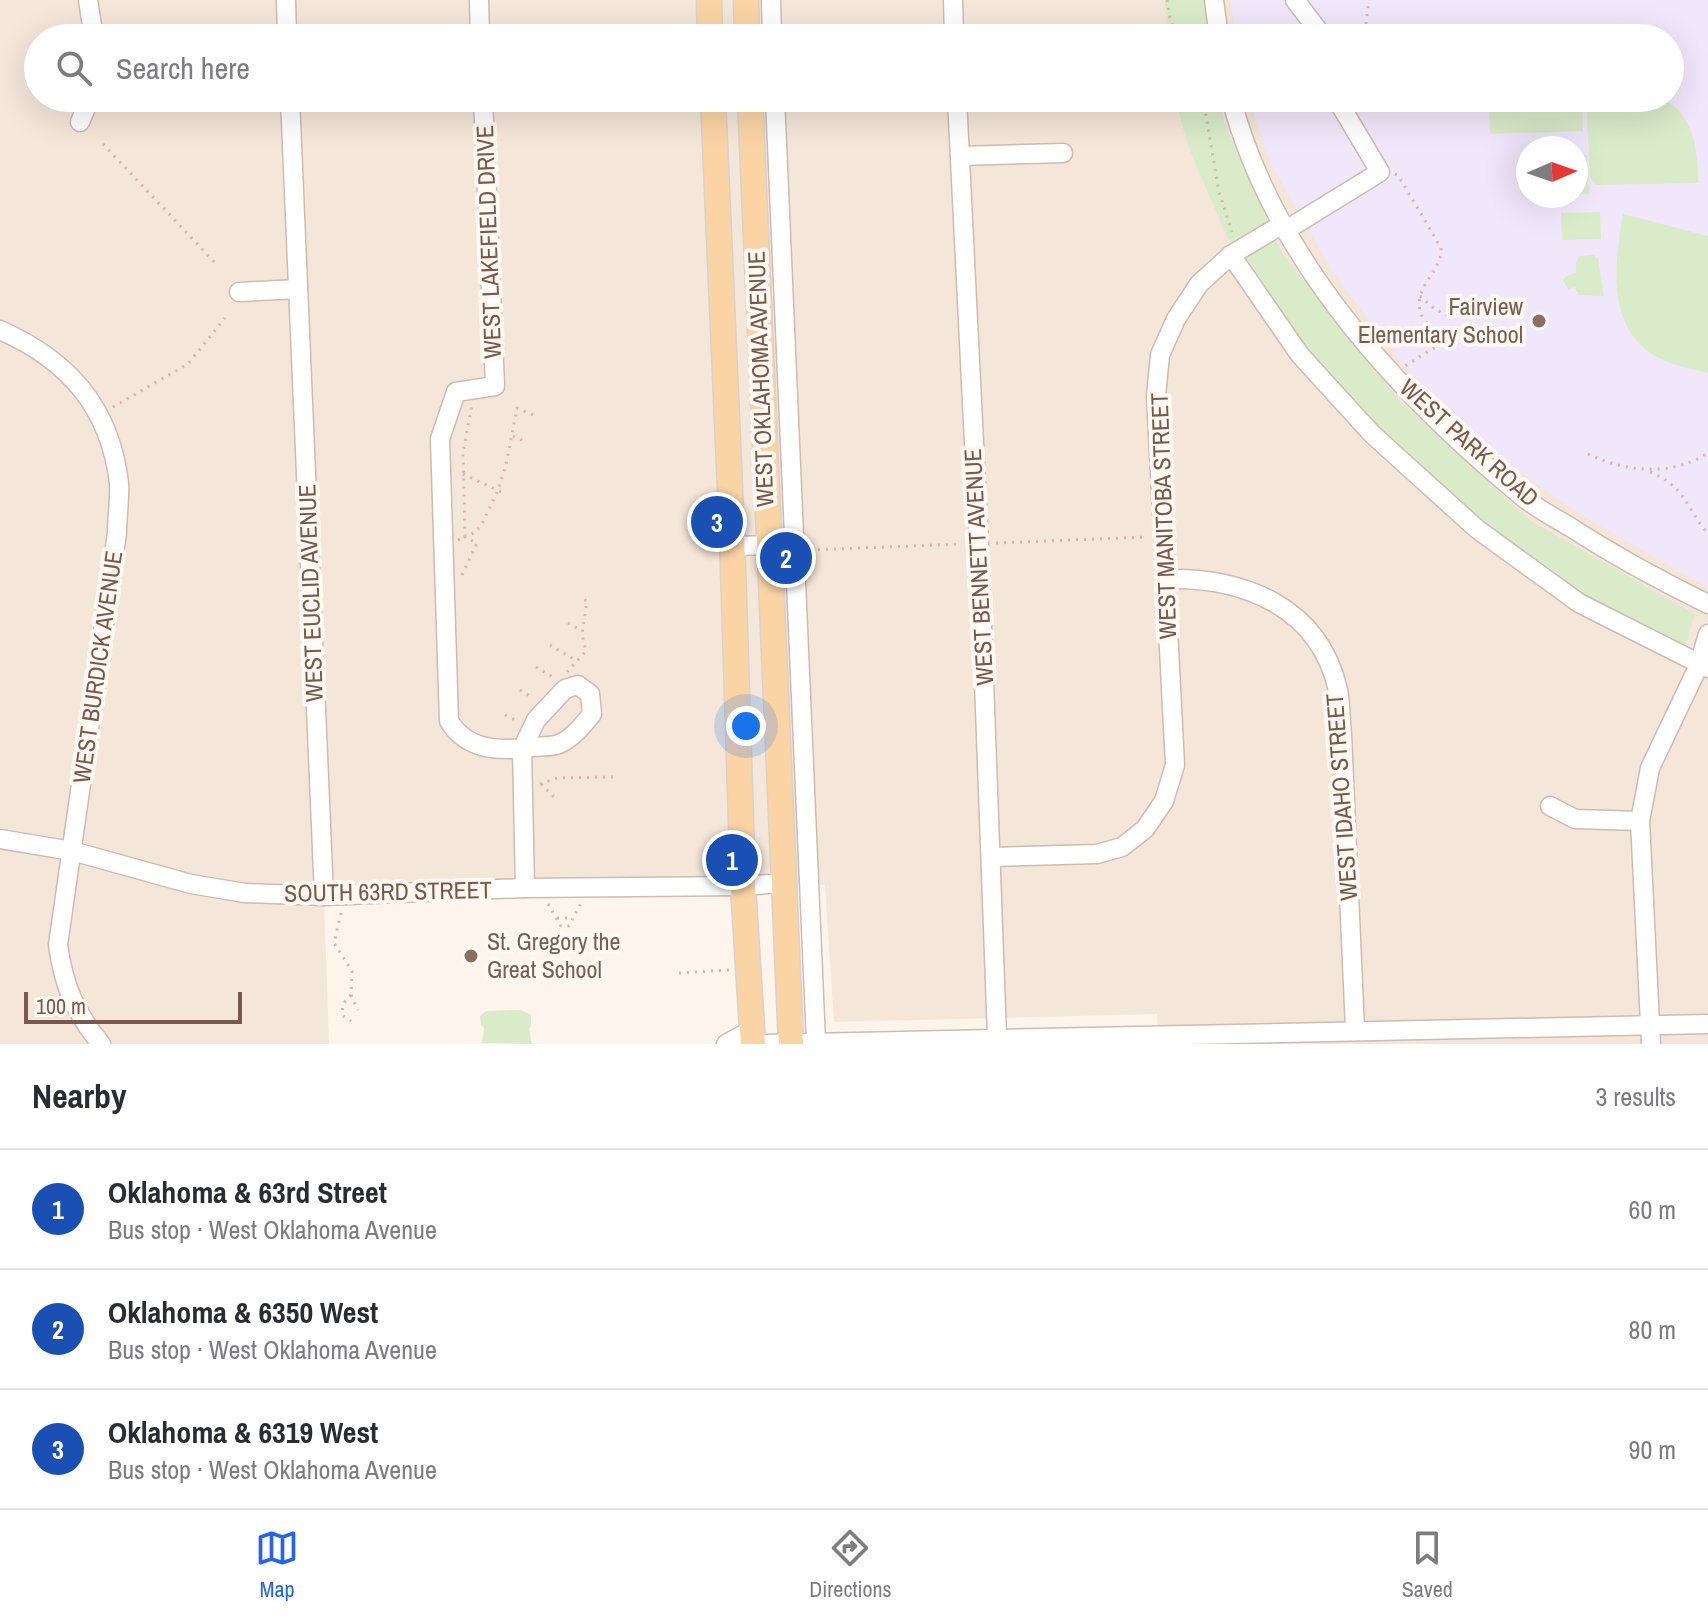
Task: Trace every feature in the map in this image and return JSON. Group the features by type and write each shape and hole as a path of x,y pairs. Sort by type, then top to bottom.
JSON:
{"main road":[{"path":"709,0 710,24"},
{"path":"746,0 747,24"},
{"name":"WEST OKLAHOMA AVENUE","path":"714,112 743,886 755,1039"},
{"name":"WEST OKLAHOMA AVENUE","path":"751,112 791,1043"}],"street":[{"path":"88,0 92,24"},
{"path":"286,0 287,24"},
{"path":"479,0 480,24"},
{"path":"771,0 772,24"},
{"path":"953,0 954,24"},
{"path":"1214,0 1217,24"},
{"path":"1295,0 1313,24"},
{"path":"80,122 84,112"},
{"name":"WEST EUCLID AVENUE","path":"291,112 324,896"},
{"name":"WEST LAKEFIELD DRIVE","path":"484,112 495,386 456,392 440,439 449,721 456,733 487,749 522,749 532,784"},
{"name":"WEST OKLAHOMA AVENUE","path":"776,112 802,548 816,1042"},
{"name":"WEST BENNETT AVENUE","path":"958,112 992,857 997,1037"},
{"name":"WEST PARK ROAD","path":"1236,112 1250,155 1284,227 1356,332 1411,395 1526,499 1610,553 1708,604"},
{"path":"1344,112 1380,172"},
{"path":"960,156 1063,153"},
{"name":"WEST MANITOBA STREET","path":"992,857 1097,854 1122,847 1145,829 1164,801 1175,765 1156,396 1160,355 1176,319 1199,284 1231,255 1380,172"},
{"path":"1231,255 1300,355 1372,434 1477,529 1579,603 1704,667"},
{"path":"239,292 298,289"},
{"name":"WEST BURDICK AVENUE","path":"0,330 43,352 81,387 108,433 119,485 117,533 58,945 62,975 78,1016 101,1044"},
{"path":"732,546 802,548"},
{"name":"WEST IDAHO STREET","path":"1166,579 1230,583 1263,596 1288,611 1324,654 1337,689 1342,734 1355,1030"},
{"path":"1651,1044 1640,821 1650,768 1704,667 1708,634"},
{"path":"525,888 525,832 532,784"},
{"path":"1550,806 1575,819 1640,821"},
{"name":"SOUTH 63RD STREET","path":"0,839 72,851 191,884 245,893 324,896 782,883"},
{"path":"726,1044 755,1039 791,1043 950,1041 997,1037 1708,1024"}],"path":[{"path":"1167,0 1172,24"},
{"path":"1365,24 1369,0"},
{"path":"1205,112 1219,192 1232,232"},
{"path":"103,144 218,266"},
{"path":"1380,172 1398,175 1441,248 1442,260 1424,284 1420,296 1423,319 1445,341"},
{"path":"1420,296 1448,316 1457,318 1469,315 1471,318"},
{"path":"113,407 188,364 225,318"},
{"path":"1404,367 1445,341 1453,341"},
{"path":"465,537 465,436 473,404"},
{"path":"454,543 476,532 498,490 513,436 517,408 538,417"},
{"path":"513,436 526,442"},
{"path":"1646,471 1695,461 1708,453"},
{"path":"1588,454 1607,463 1646,471 1668,480 1708,531"},
{"path":"463,474 506,494"},
{"path":"460,578 477,543 465,537"},
{"path":"996,543 1146,537"},
{"path":"802,548 962,544"},
{"path":"559,681 586,651 582,631 587,601 582,599"},
{"path":"568,623 582,631"},
{"path":"550,645 577,661"},
{"path":"536,667 549,675"},
{"path":"520,690 531,697"},
{"path":"505,715 520,723"},
{"path":"532,784 557,778 615,777"},
{"path":"532,784 558,801"},
{"path":"547,904 561,926 569,926 581,903"},
{"path":"341,909 334,943 352,971 351,995 358,1010"},
{"path":"557,918 572,918"},
{"path":"679,973 734,970"},
{"path":"351,995 345,1000 342,1011 343,1016 351,1021"}],"shaded area":[{"path":"0,0 1708,0 1708,1044 1159,1044 1157,1014 834,1022 825,885 742,883 324,897 329,1044 0,1044"},
{"name":"Fairview Elementary School","path":"1231,0 1708,0 1708,588 1581,515 1517,470 1452,415 1406,368 1335,275 1271,164 1254,112 1684,112 1684,24 1234,24"}],"green space":[{"path":"1165,0 1209,0 1212,24 1166,24"},
{"path":"1179,112 1223,112 1224,123 1282,253 1400,401 1531,521 1695,614 1684,651 1540,570 1436,492 1314,363 1227,237 1188,146"},
{"path":"1489,112 1582,112 1583,131 1490,134"},
{"path":"1587,112 1680,112 1695,145 1698,183 1596,185 1590,177"},
{"path":"1600,212 1601,239 1562,240 1561,213"},
{"path":"1623,214 1708,236 1708,373 1652,354 1633,335 1624,320 1617,285"},
{"path":"1593,255 1598,258 1604,296 1578,295 1575,287 1568,289 1563,280 1576,273 1579,256"},
{"path":"521,1010 531,1015 529,1029 532,1044 482,1043 484,1028 480,1016 486,1011"}],"place":[{"name":"Fairview Elementary School","path":"1539,321"},
{"name":"Oklahoma & 6319 West","path":"717,522"},
{"name":"Oklahoma & 6350 West","path":"786,558"},
{"name":"Oklahoma & 63rd Street","path":"732,860"},
{"name":"St. Gregory the Great School","path":"471,956"}]}
